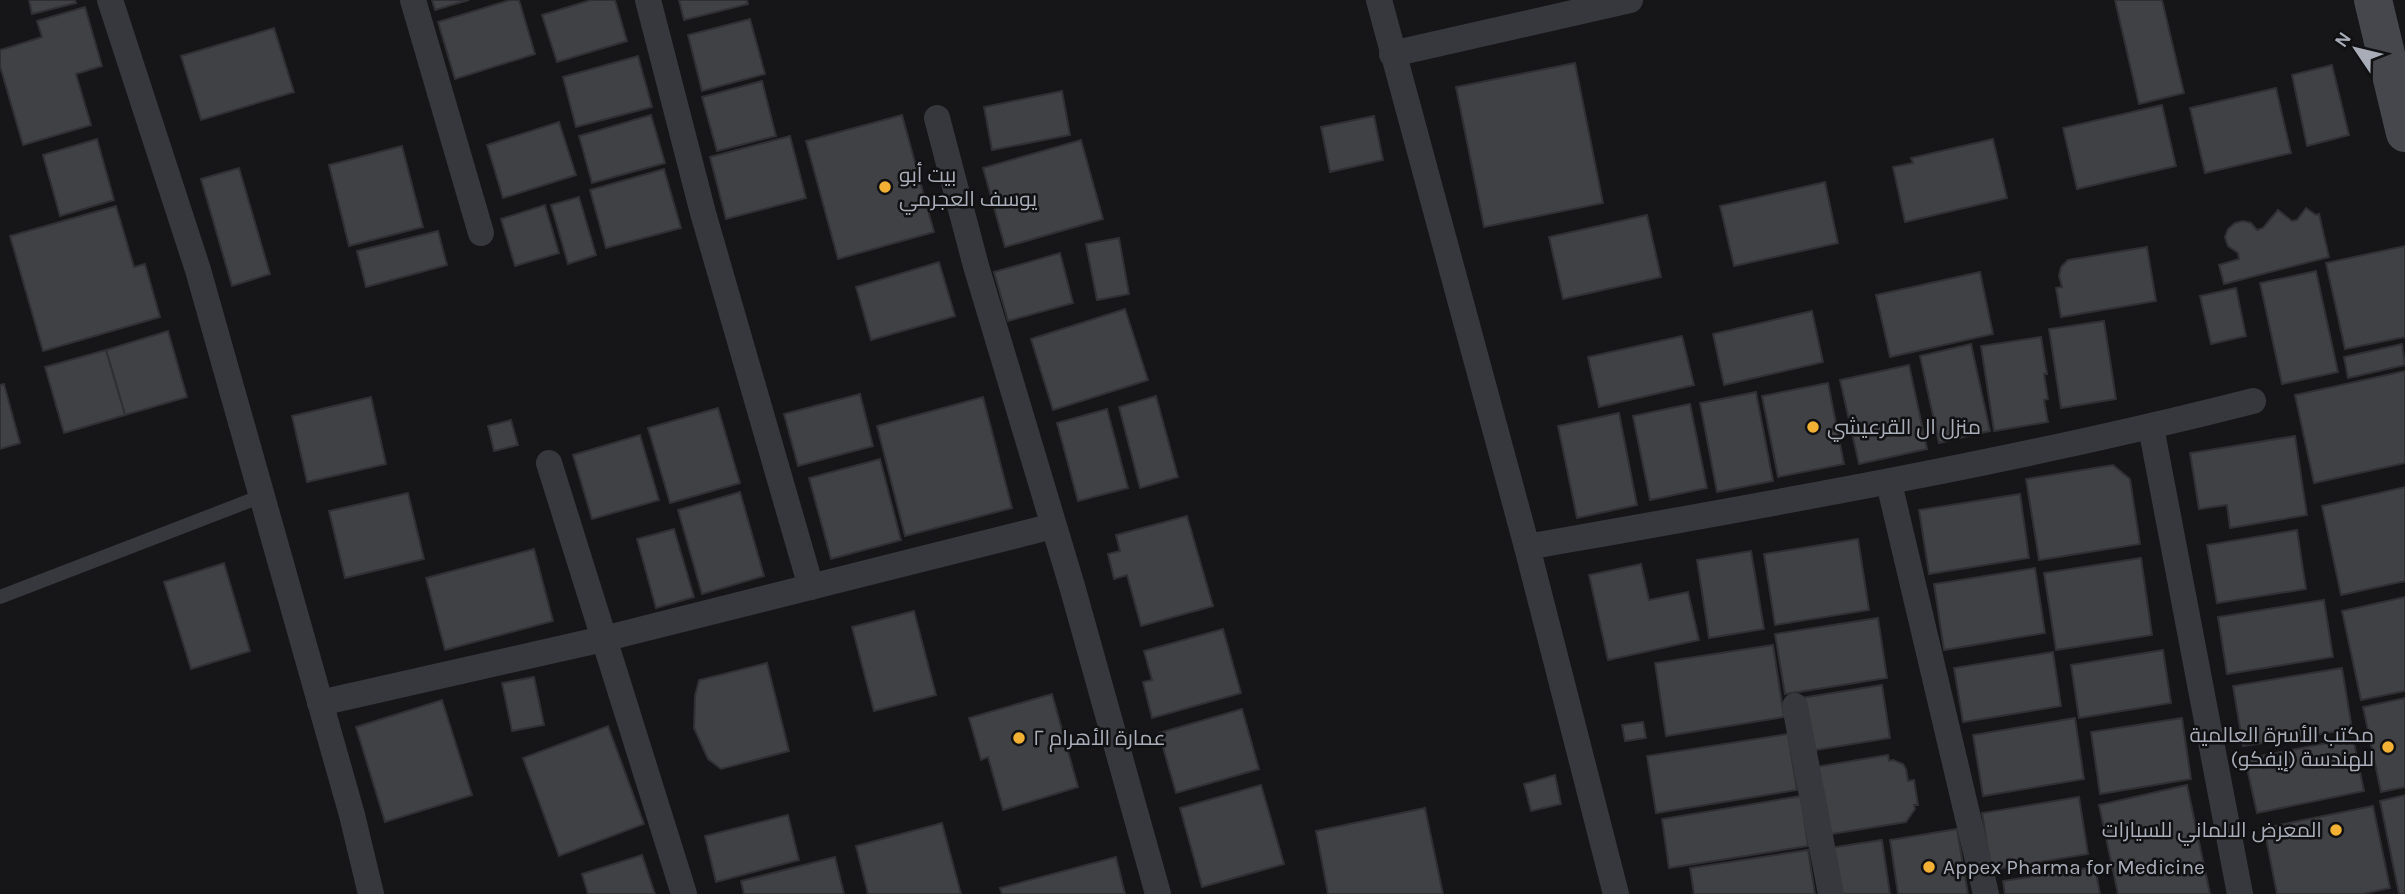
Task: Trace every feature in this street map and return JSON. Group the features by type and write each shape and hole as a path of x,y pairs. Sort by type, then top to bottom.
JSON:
{"main road":[{"path":"2373,0 2405,133"}],"street":[{"path":"110,0 198,270 352,815 371,894"},
{"path":"413,0 481,233"},
{"path":"648,0 702,213 811,587"},
{"path":"1379,0 1527,547 1616,894"},
{"path":"1392,54 1630,0"},
{"path":"937,118 976,266 1054,526 1158,894"},
{"path":"1527,547 1889,483 2151,427 2253,401"},
{"path":"2151,427 2240,894"},
{"path":"549,463 684,894"},
{"path":"1889,483 1986,894"},
{"path":"320,703 603,639 1054,526"},
{"path":"1795,706 1830,894"}],"lane":[{"path":"0,597 262,496"}],"building":[{"path":"29,0 75,0 76,3 32,14"},
{"path":"432,0 469,0 435,10"},
{"path":"510,0 519,0 535,54 455,79 438,22"},
{"path":"591,0 615,0 627,41 557,62 542,15"},
{"path":"679,0 747,0 748,4 684,20"},
{"path":"2115,0 2162,0 2184,93 2139,104"},
{"path":"85,7 102,66 76,74 91,125 23,145 0,66 0,50 42,37 37,21"},
{"path":"750,19 765,74 702,91 688,35"},
{"path":"274,28 294,92 201,120 181,56"},
{"path":"638,56 652,107 576,127 563,77"},
{"path":"1575,63 1603,203 1484,227 1456,87"},
{"path":"2332,65 2349,135 2307,146 2292,75"},
{"path":"762,81 776,136 717,151 702,97"},
{"path":"2276,88 2291,153 2205,173 2190,108"},
{"path":"1062,91 1070,135 992,150 984,107"},
{"path":"2162,105 2176,166 2077,189 2063,128"},
{"path":"651,115 665,163 592,183 579,136"},
{"path":"902,115 934,232 838,259 806,141"},
{"path":"1374,116 1383,160 1330,172 1321,127"},
{"path":"559,122 576,175 503,198 487,145"},
{"path":"790,136 806,198 726,219 710,157"},
{"path":"97,139 114,200 60,216 43,155"},
{"path":"1993,139 2007,198 1905,222 1893,167 1913,163 1911,158"},
{"path":"1081,140 1103,219 1005,247 983,168"},
{"path":"402,146 423,227 349,246 329,165"},
{"path":"239,168 270,274 232,286 201,179"},
{"path":"664,169 681,228 606,248 590,190"},
{"path":"1825,182 1838,243 1734,266 1720,206"},
{"path":"579,197 596,255 568,264 551,205"},
{"path":"545,205 559,253 515,266 501,219"},
{"path":"116,206 134,267 145,264 160,317 43,351 10,236"},
{"path":"2306,208 2316,215 2319,214 2329,257 2224,284 2219,265 2239,259 2238,253 2228,246 2225,237 2228,229 2243,221 2251,223 2257,230 2263,228 2278,210 2292,221 2297,220"},
{"path":"1647,215 1661,277 1563,299 1549,237"},
{"path":"438,231 447,265 366,287 357,251"},
{"path":"1119,238 1129,294 1097,300 1086,244"},
{"path":"2405,246 2405,337 2345,349 2326,263"},
{"path":"2147,247 2156,301 2061,317 2056,288 2062,287 2059,276 2061,267 2068,260"},
{"path":"1060,253 1073,303 1008,321 994,272"},
{"path":"939,262 955,316 871,340 856,287"},
{"path":"2316,271 2338,372 2282,384 2260,283"},
{"path":"1980,272 1993,334 1890,357 1876,295"},
{"path":"2236,288 2246,336 2211,344 2200,296"},
{"path":"1125,309 1148,380 1053,410 1031,339"},
{"path":"1812,311 1823,362 1724,385 1713,334"},
{"path":"2104,321 2116,399 2061,408 2049,329"},
{"path":"168,331 187,397 125,415 106,350"},
{"path":"1682,336 1694,385 1599,407 1588,357"},
{"path":"2041,337 2047,374 2044,374 2048,399 2044,400 2048,422 1994,431 1981,346"},
{"path":"1971,344 1990,431 1939,443 1920,356"},
{"path":"2402,344 2405,365 2348,378 2344,357"},
{"path":"106,350 125,415 64,433 45,367"},
{"path":"1909,365 1927,449 1859,464 1840,380"},
{"path":"2405,371 2405,463 2314,483 2295,395"},
{"path":"1828,383 1844,464 1778,477 1762,396"},
{"path":"4,384 20,443 0,449 0,385"},
{"path":"1756,392 1773,481 1717,492 1700,403"},
{"path":"860,394 873,446 798,466 784,414"},
{"path":"1156,396 1178,477 1140,488 1119,407"},
{"path":"371,397 386,464 307,482 292,416"},
{"path":"983,397 1012,508 905,536 877,426"},
{"path":"1690,404 1707,488 1650,500 1633,416"},
{"path":"718,408 740,483 670,503 648,428"},
{"path":"1107,409 1128,488 1078,501 1057,423"},
{"path":"1619,413 1637,505 1577,518 1558,426"},
{"path":"511,420 518,445 494,451 488,426"},
{"path":"640,435 659,500 592,519 573,455"},
{"path":"2295,436 2307,515 2230,528 2227,505 2199,509 2190,453"},
{"path":"880,459 901,540 831,559 809,478"},
{"path":"2113,465 2130,479 2140,544 2039,560 2026,479"},
{"path":"2405,487 2405,581 2341,595 2322,506"},
{"path":"740,492 764,576 702,594 678,510"},
{"path":"408,493 424,559 345,578 329,511"},
{"path":"2020,494 2029,558 1929,574 1919,510"},
{"path":"1187,516 1213,606 1141,626 1127,575 1114,579 1108,554 1120,551 1116,535"},
{"path":"674,529 694,597 656,608 637,539"},
{"path":"2297,530 2306,589 2217,603 2207,545"},
{"path":"1858,539 1869,610 1775,625 1764,554"},
{"path":"534,549 553,621 445,650 426,578"},
{"path":"1751,551 1764,629 1709,638 1697,560"},
{"path":"2141,558 2152,635 2056,650 2044,573"},
{"path":"224,563 250,651 191,669 164,582"},
{"path":"1641,564 1649,600 1688,592 1699,640 1608,660 1589,575"},
{"path":"2035,568 2045,633 1944,650 1934,584"},
{"path":"2405,597 2405,691 2361,700 2342,611"},
{"path":"2324,600 2333,657 2227,674 2218,617"},
{"path":"914,611 936,695 874,711 852,627"},
{"path":"1878,618 1887,678 1785,694 1775,634"},
{"path":"1223,629 1241,693 1152,718 1143,682 1152,680 1144,651"},
{"path":"1773,645 1784,717 1666,736 1655,663"},
{"path":"2163,650 2171,703 2079,718 2071,665"},
{"path":"2053,652 2061,706 1963,722 1954,668"},
{"path":"767,663 789,751 721,769 708,759 694,728 695,696 699,680"},
{"path":"2342,668 2352,729 2243,746 2233,686"},
{"path":"534,677 544,725 512,731 502,683"},
{"path":"1882,685 1890,738 1809,751 1801,698"},
{"name":"عمارة الأهرام ٢","path":"1052,694 1078,787 1003,810 988,757 981,760 969,718"},
{"name":"مكتب الأسرة العالمية للهندسة (إيفكو)","path":"2405,698 2405,787 2381,792 2363,707"},
{"path":"442,700 472,795 385,822 356,727"},
{"path":"1242,709 1259,769 1176,793 1159,733"},
{"path":"2075,718 2084,779 1983,796 1973,735"},
{"path":"2182,718 2191,779 2100,794 2091,732"},
{"path":"1643,722 1646,738 1625,741 1622,725"},
{"path":"608,726 644,824 559,856 523,758"},
{"path":"1788,734 1797,790 1656,813 1647,756"},
{"path":"2353,738 2364,791 2257,813 2245,759"},
{"path":"1888,755 1889,761 1903,764 1908,781 1914,780 1918,805 1914,805 1915,809 1906,822 1825,835 1815,767"},
{"path":"1555,775 1561,804 1531,811 1524,784"},
{"path":"1261,785 1284,864 1202,887 1180,808"},
{"path":"2187,785 2210,894 2118,894 2099,805"},
{"path":"2405,795 2405,894 2399,894 2380,801"},
{"path":"1801,796 1808,846 1669,868 1662,819"},
{"path":"2079,797 2088,854 1991,870 1982,813"},
{"path":"2373,806 2390,888 2363,894 2277,894 2264,828"},
{"path":"1425,808 1443,894 1328,894 1316,831"},
{"path":"788,815 799,860 716,882 705,836"},
{"path":"942,823 961,894 868,894 856,846"},
{"name":"Appex Pharma for Medicine","path":"1957,829 1968,894 1898,894 1890,840"},
{"path":"1882,840 1890,894 1836,894 1829,848"},
{"path":"1808,850 1815,894 1694,894 1690,868"},
{"path":"642,855 655,894 588,894 582,874"},
{"path":"835,857 844,894 744,894 741,881"},
{"path":"1116,857 1125,894 1002,894 1000,888"},
{"path":"2095,867 2100,894 2005,894 2003,881"}],"place":[{"name":"بيت أبو يوسف العجرمي","path":"885,187"},
{"name":"منزل ال القرعيشي","path":"1813,427"},
{"name":"عمارة الأهرام ٢","path":"1019,738"},
{"name":"مكتب الأسرة العالمية للهندسة (إيفكو)","path":"2388,747"},
{"name":"المعرض الالماني للسيارات","path":"2336,830"},
{"name":"Appex Pharma for Medicine","path":"1929,867"}]}
